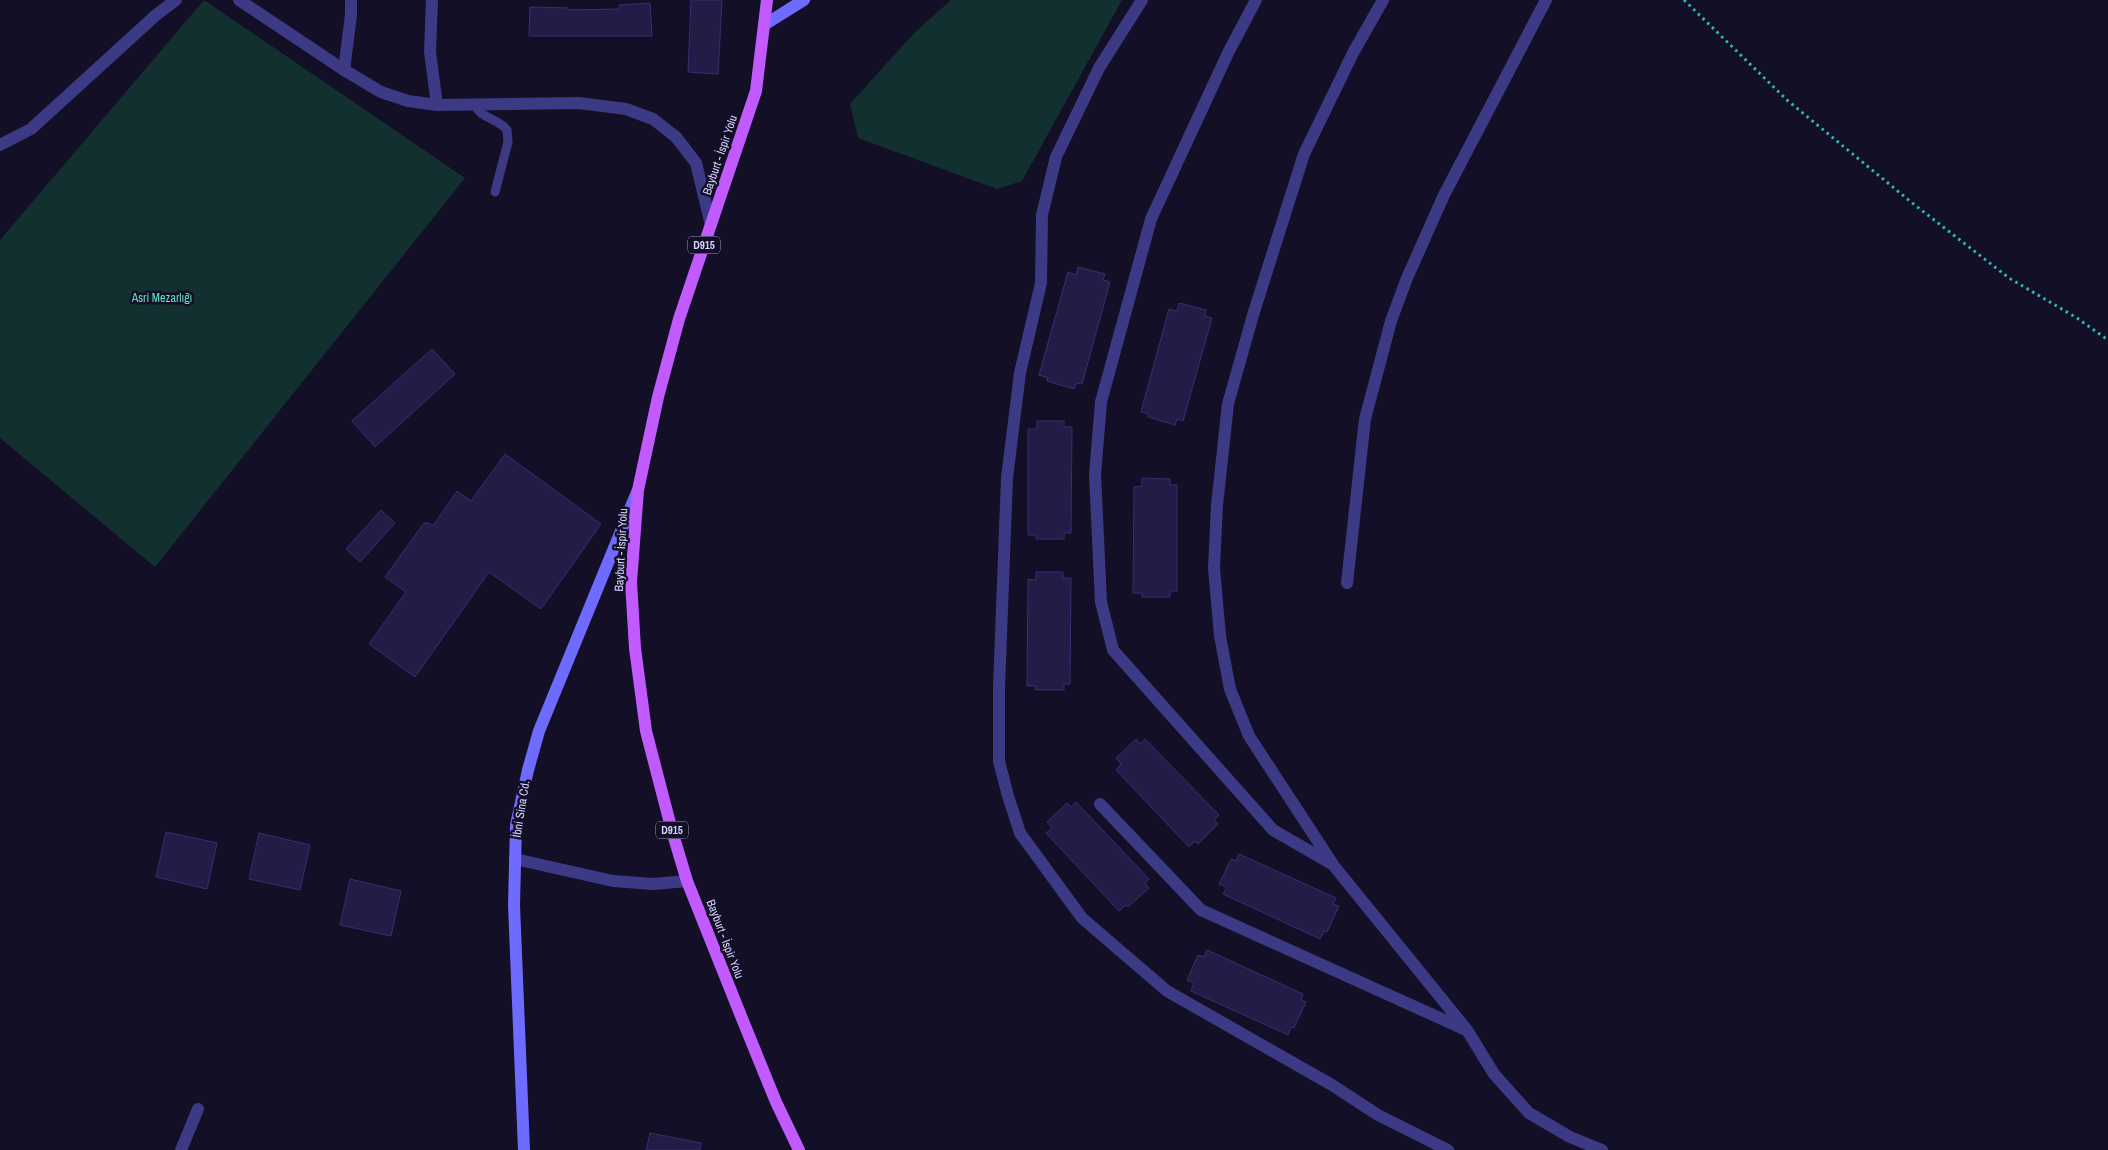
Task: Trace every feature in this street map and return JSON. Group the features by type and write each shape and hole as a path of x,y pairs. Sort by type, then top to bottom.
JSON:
{"main road":[{"name":"Bayburt - İspir Yolu","path":"767,0 756,91 679,319 658,397 638,490 631,582 635,648 643,712 672,831 687,881 740,1016 776,1102 799,1150"},
{"path":"764,25 804,0"},
{"name":"İbni Sina Cd.","path":"524,1150 516,972 516,825 539,731 594,592 638,490"}],"street":[{"path":"0,144 31,129 156,15 176,0"},
{"path":"239,0 344,70 381,92 408,101 437,105 579,103 626,109 653,119 676,137 696,163 711,225"},
{"path":"344,70 351,15 350,0"},
{"path":"432,0 430,52 437,105"},
{"path":"1142,0 1099,68 1056,156 1042,215 1041,283 1020,373 1007,478 999,761 1008,796 1020,833 1082,918 1167,991 1332,1085 1378,1115 1448,1150"},
{"path":"1256,0 1228,53 1151,219 1101,402 1095,474 1101,602 1113,650 1119,657 1273,830 1334,866"},
{"path":"1383,0 1353,53 1304,154 1253,315 1228,404 1217,505 1214,568 1220,636 1230,689 1249,736 1334,866 1467,1030 1494,1074 1528,1113 1570,1136 1602,1150"},
{"path":"1347,583 1366,419 1391,321 1410,270 1444,195 1546,0"},
{"path":"1100,804 1201,910 1467,1030"},
{"path":"515,859 574,874 613,881 653,884 687,881"},
{"path":"181,1150 198,1109"}],"lane":[{"path":"475,105 484,116 504,126 508,136 494,192"}],"path":[{"path":"1684,0 1787,100 1911,202 2009,278 2077,318 2108,340"}],"green space":[{"name":"Asri Mezarlığı","path":"204,0 465,178 155,567 0,438 0,240"},
{"path":"951,0 1122,0 1022,181 997,189 858,138 850,104 915,32"}],"building":[{"path":"691,0 722,0 718,74 688,72"},
{"path":"650,3 652,36 529,36 530,7 568,8 568,10 619,9 619,5"},
{"path":"1078,267 1105,274 1103,280 1110,282 1082,384 1076,383 1074,389 1047,381 1048,378 1039,375 1068,272 1076,275"},
{"path":"1179,303 1206,310 1205,316 1212,318 1183,421 1177,419 1175,425 1148,417 1149,414 1141,412 1169,309 1177,311"},
{"path":"432,349 455,374 375,447 352,421"},
{"path":"1037,421 1064,421 1064,427 1072,427 1071,533 1064,533 1064,539 1036,539 1036,535 1028,535 1028,429 1037,429"},
{"path":"505,454 601,524 541,609 489,572 415,677 369,644 406,592 385,577 424,523 429,523 433,526 457,491 471,501"},
{"path":"1142,478 1170,479 1170,485 1177,485 1177,591 1170,591 1170,597 1142,597 1142,593 1133,593 1134,487 1142,486"},
{"path":"381,510 395,523 360,562 346,549"},
{"path":"1036,572 1063,572 1063,578 1071,578 1070,684 1064,684 1064,690 1035,690 1035,686 1027,686 1028,579 1036,580"},
{"path":"1136,739 1140,744 1145,739 1219,815 1214,820 1218,824 1198,844 1195,841 1189,847 1116,770 1121,764 1116,758"},
{"path":"1076,802 1149,879 1145,883 1149,888 1128,907 1126,905 1119,911 1046,833 1052,828 1047,822 1067,803 1071,807"},
{"path":"166,832 217,843 207,889 156,877"},
{"path":"259,833 310,845 300,890 249,879"},
{"path":"1239,854 1336,898 1333,904 1339,906 1327,932 1324,931 1320,939 1223,894 1227,887 1219,884 1231,859 1236,861"},
{"path":"350,879 401,891 391,936 340,925"},
{"path":"1207,950 1303,994 1301,1000 1306,1002 1294,1028 1291,1027 1288,1035 1191,991 1194,983 1187,980 1198,955 1204,957"},
{"path":"650,1133 701,1143 700,1150 646,1150"}]}
